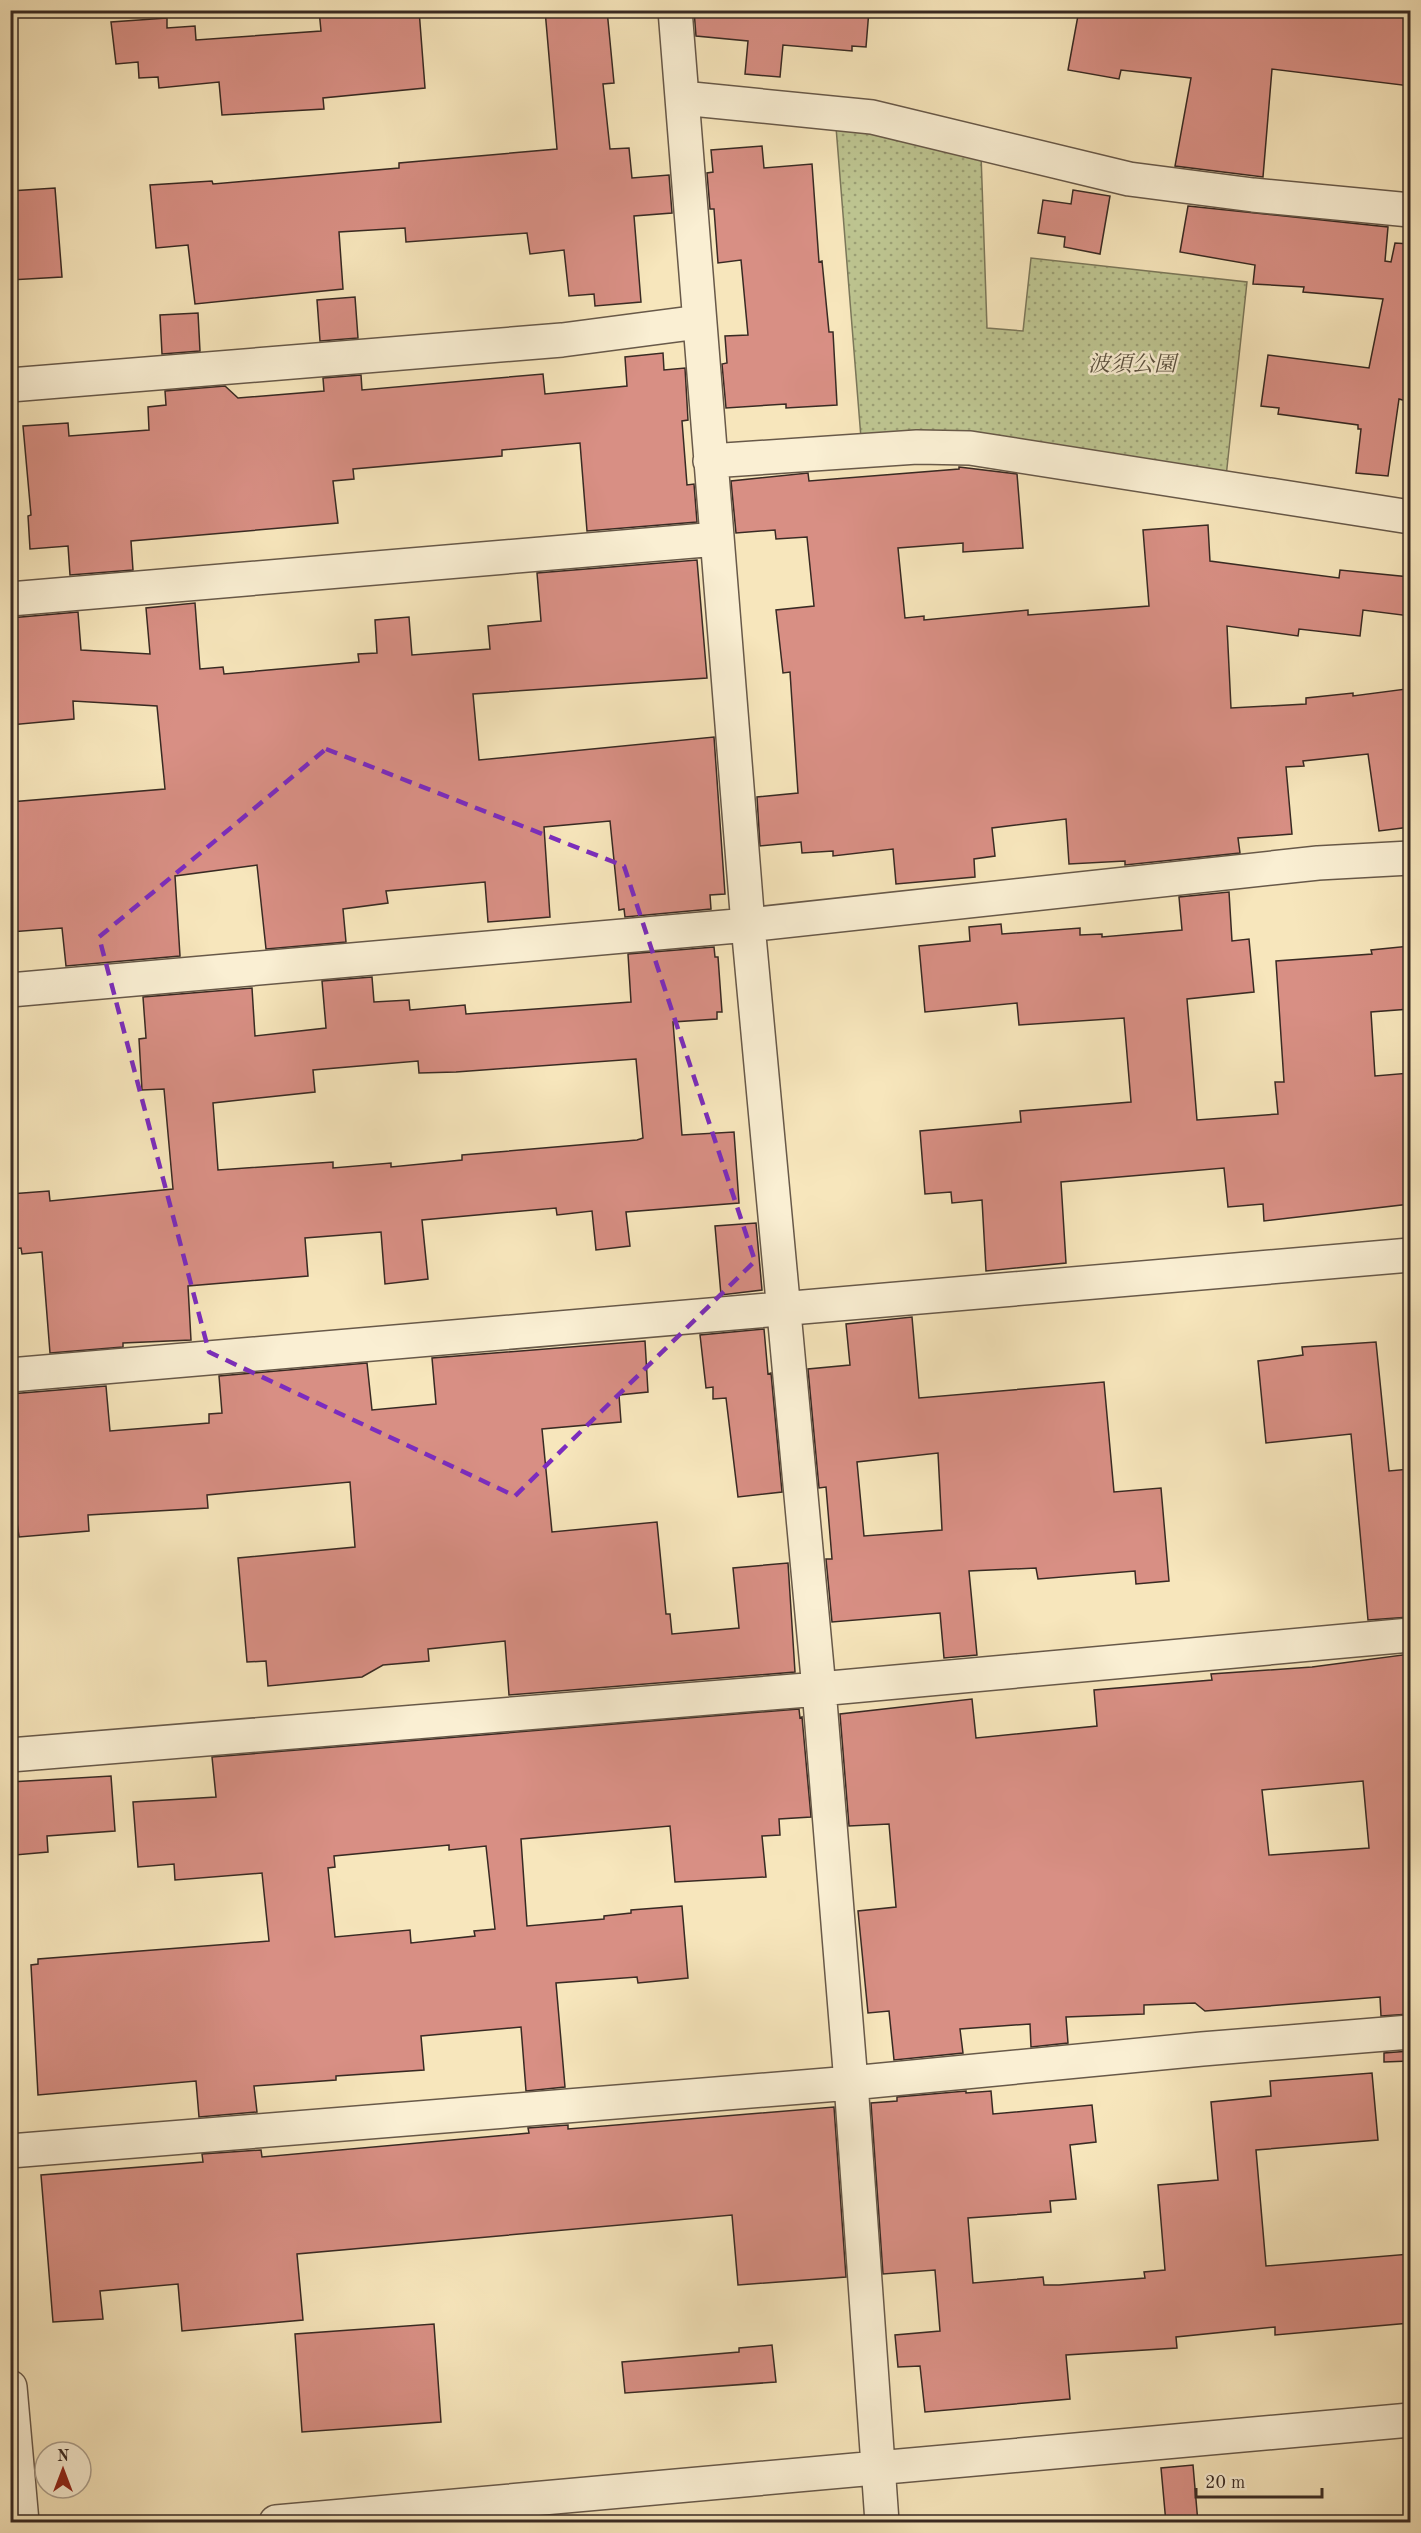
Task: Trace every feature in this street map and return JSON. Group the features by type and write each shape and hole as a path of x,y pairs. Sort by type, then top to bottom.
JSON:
{"street":[{"path":"675,10 748,925 819,1689 851,2083 882,2523"},
{"path":"682,98 872,117 1129,179 1253,195 1410,210"},
{"path":"10,385 562,340 699,322"},
{"path":"710,461 917,447 970,448 1410,517"},
{"path":"10,599 717,540"},
{"path":"10,990 748,925 1318,863 1410,858"},
{"path":"10,1375 1410,1255"},
{"path":"10,1755 819,1689 1410,1635"},
{"path":"10,2151 851,2083 1202,2049 1410,2032"},
{"path":"10,2387 22,2523"},
{"path":"276,2523 1410,2420"}],"highlighted area":[{"path":"326,749 624,866 755,1261 515,1496 209,1352 99,937"}],"green space":[{"name":"波須公園","path":"836,127 870,129 981,154 987,328 1023,331 1031,258 1247,282 1226,477 861,438"}],"building":[{"path":"319,10 419,10 425,88 323,98 324,109 222,115 219,82 159,88 158,77 139,78 138,62 116,64 111,22 167,18 167,28 195,26 196,40 321,31"},
{"path":"545,10 607,10 614,83 603,84 610,149 629,148 632,178 669,175 672,213 634,216 641,302 595,306 594,294 569,296 564,250 530,254 527,233 406,242 405,228 339,232 343,289 195,304 188,245 156,248 150,185 212,181 213,184 399,168 399,163 557,149"},
{"path":"694,10 869,10 866,47 852,46 852,51 783,45 780,77 745,74 748,41 696,36"},
{"path":"1079,10 1410,10 1410,86 1272,69 1263,177 1175,166 1191,78 1121,70 1119,79 1068,70"},
{"path":"762,146 764,168 812,164 819,262 822,261 829,332 833,332 837,405 786,408 786,404 726,408 722,364 727,363 725,336 748,335 741,260 718,263 714,209 710,209 707,173 713,172 711,150"},
{"path":"55,188 62,277 10,280 10,191"},
{"path":"1073,190 1110,196 1100,254 1064,247 1065,237 1038,233 1043,200 1071,204"},
{"path":"1188,206 1388,227 1385,261 1391,262 1395,243 1410,244 1410,402 1399,399 1388,476 1356,473 1361,429 1358,429 1358,425 1278,414 1279,408 1261,406 1268,355 1369,368 1383,299 1303,292 1304,287 1253,284 1255,265 1180,252"},
{"path":"355,297 358,338 320,341 317,300"},
{"path":"198,313 200,351 162,354 160,315"},
{"path":"663,353 664,370 685,368 688,420 682,421 687,485 694,484 697,522 587,531 580,443 502,450 502,456 353,469 354,479 333,481 338,523 131,541 133,570 70,575 68,546 30,549 28,516 31,515 23,426 68,423 69,436 149,430 148,407 166,405 165,391 225,386 238,398 324,391 323,378 361,375 362,390 543,374 545,394 627,386 625,357"},
{"path":"959,467 1017,474 1023,548 963,552 963,543 898,548 905,618 924,616 924,620 1028,610 1028,615 1149,606 1143,530 1208,525 1210,561 1339,578 1340,570 1410,577 1410,616 1363,610 1360,636 1299,629 1298,636 1227,626 1231,708 1306,704 1306,698 1353,693 1353,696 1406,689 1410,724 1410,827 1379,831 1368,754 1303,761 1304,766 1286,767 1292,834 1238,838 1240,853 1125,865 1125,861 1069,864 1066,819 992,828 995,856 974,859 975,877 896,884 893,849 833,856 833,851 802,853 801,842 760,846 757,797 798,793 790,672 783,673 776,610 814,606 807,537 776,539 775,530 736,533 731,481 808,473 809,481 959,469"},
{"path":"697,560 707,678 473,694 479,760 714,737 725,894 710,895 711,909 625,917 624,909 619,910 610,821 544,827 550,917 488,922 485,882 386,891 388,903 343,909 346,942 266,949 257,865 175,876 180,956 66,966 62,928 10,932 10,802 165,789 157,706 73,701 74,719 10,725 10,618 78,612 81,650 150,654 146,608 195,603 200,669 223,667 224,674 359,662 358,654 377,653 375,620 409,617 412,655 490,649 488,626 541,621 537,573"},
{"path":"1229,892 1232,941 1249,939 1254,992 1187,999 1197,1120 1278,1114 1275,1082 1284,1082 1276,961 1372,954 1371,950 1410,946 1410,1009 1371,1012 1375,1076 1410,1073 1410,1204 1264,1221 1263,1204 1228,1207 1224,1168 1061,1182 1066,1263 986,1271 982,1200 952,1203 951,1192 925,1194 920,1131 1021,1122 1020,1111 1131,1102 1124,1018 1019,1025 1017,1003 925,1012 919,946 970,941 969,927 1001,924 1002,934 1080,928 1080,935 1102,934 1102,937 1182,930 1179,897"},
{"path":"714,947 715,957 718,957 722,1012 717,1012 717,1019 673,1022 682,1135 734,1132 739,1203 626,1212 630,1246 596,1250 592,1211 557,1215 556,1208 422,1220 428,1279 385,1284 381,1232 305,1238 308,1276 188,1286 191,1340 123,1343 123,1347 50,1353 42,1252 22,1254 21,1248 10,1249 10,1194 49,1191 50,1201 173,1189 164,1089 142,1090 139,1039 146,1038 143,997 252,988 255,1036 326,1028 322,981 372,977 374,1002 409,1000 410,1010 465,1005 466,1014 631,1002 628,954","holes":["636,1059 643,1138 462,1155 462,1160 391,1167 391,1163 333,1168 333,1162 218,1170 213,1103 315,1092 313,1070 418,1061 419,1073 456,1072"]},
{"path":"756,1223 762,1290 721,1295 715,1226"},
{"path":"912,1317 919,1398 1104,1382 1114,1492 1161,1488 1169,1581 1136,1584 1135,1571 1038,1579 1036,1568 969,1571 977,1655 944,1658 940,1613 832,1622 826,1559 832,1559 826,1487 819,1488 808,1369 850,1365 846,1324","holes":["938,1453 942,1530 864,1536 857,1462"]},
{"path":"764,1329 768,1374 771,1373 782,1492 738,1497 726,1398 713,1399 713,1387 706,1388 700,1335"},
{"path":"645,1341 648,1392 619,1395 621,1422 542,1429 552,1532 657,1522 666,1614 670,1614 672,1634 739,1628 733,1568 788,1563 795,1672 509,1695 505,1641 428,1649 429,1661 383,1665 362,1677 268,1686 266,1661 247,1662 238,1558 355,1547 350,1482 207,1495 208,1508 88,1515 89,1531 19,1537 17,1522 10,1523 10,1394 106,1386 110,1431 209,1423 209,1414 222,1413 219,1376 367,1363 372,1410 436,1404 432,1358"},
{"path":"1376,1342 1389,1471 1410,1469 1410,1617 1368,1620 1351,1434 1266,1443 1258,1361 1303,1355 1302,1347"},
{"path":"1410,1654 1410,2014 1381,2016 1380,1997 1205,2011 1195,2003 1144,2005 1144,2014 1066,2017 1068,2043 1031,2047 1030,2024 960,2029 963,2053 894,2060 889,2011 868,2013 858,1911 896,1907 889,1824 849,1826 840,1714 972,1699 976,1738 1097,1726 1094,1690 1212,1680 1211,1674 1312,1667","holes":["1363,1781 1369,1848 1269,1855 1262,1790"]},
{"path":"799,1709 800,1718 802,1717 811,1817 779,1819 780,1835 762,1836 766,1877 675,1882 670,1826 521,1839 527,1926 604,1919 604,1916 631,1913 631,1910 682,1906 688,1978 638,1983 637,1977 556,1983 565,2087 526,2091 521,2027 421,2036 424,2070 336,2076 336,2080 254,2086 257,2112 199,2117 196,2081 38,2095 31,1965 38,1964 38,1959 269,1941 262,1873 175,1880 174,1864 138,1867 133,1802 216,1797 212,1757","holes":["449,1845 449,1850 486,1846 495,1929 474,1931 475,1936 411,1943 410,1930 335,1937 328,1868 335,1867 334,1856"]},
{"path":"111,1776 115,1831 47,1836 48,1852 15,1855 10,1782"},
{"path":"1410,2051 1410,2061 1384,2062 1384,2053"},
{"path":"1372,2073 1378,2140 1256,2150 1266,2266 1410,2254 1410,2323 1275,2335 1275,2327 1176,2337 1177,2348 1066,2355 1070,2399 925,2412 920,2366 898,2367 895,2335 940,2331 935,2270 883,2274 871,2103 897,2101 897,2097 991,2091 993,2114 1092,2105 1096,2142 1070,2145 1076,2199 1050,2201 1051,2212 968,2218 973,2283 1043,2277 1044,2285 1059,2285 1145,2278 1144,2272 1165,2270 1158,2185 1218,2180 1211,2102 1271,2096 1270,2081"},
{"path":"834,2107 846,2277 738,2285 732,2215 297,2254 303,2320 182,2331 178,2284 100,2291 103,2319 53,2322 41,2175 203,2162 202,2154 261,2150 262,2157 529,2133 528,2128 568,2125 568,2129"},
{"path":"434,2324 441,2422 302,2432 295,2334"},
{"path":"772,2345 776,2382 625,2393 622,2362 739,2352 739,2348"},
{"path":"1193,2465 1198,2523 1166,2523 1161,2468"}]}
